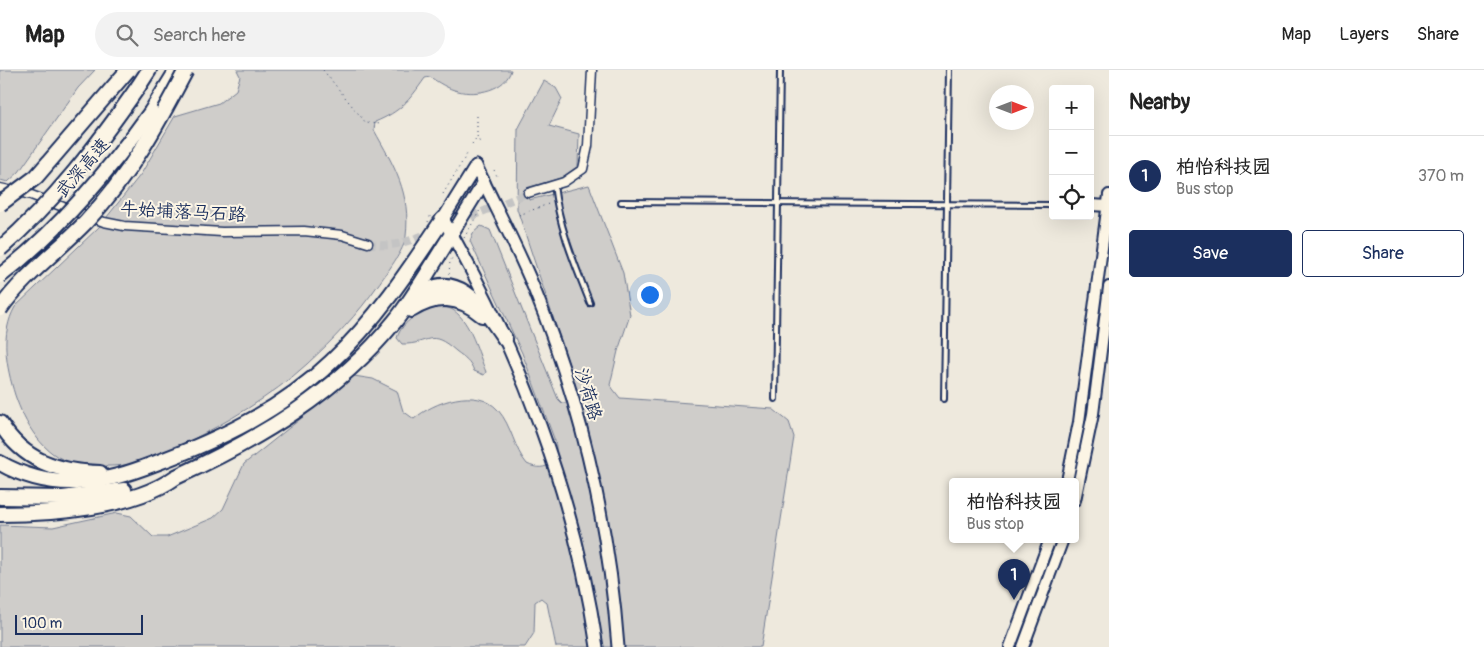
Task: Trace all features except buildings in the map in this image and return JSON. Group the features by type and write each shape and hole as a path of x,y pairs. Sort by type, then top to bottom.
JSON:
{"highway":[{"path":"0,204 36,177 128,70"},
{"name":"武深高速","path":"0,250 48,204 94,150 149,70"},
{"name":"武深高速","path":"0,276 79,202 118,158 151,112 177,70"},
{"path":"0,309 34,270 85,223 132,167 186,70"},
{"path":"0,463 32,477 77,482 109,478 193,450 234,431 269,410 313,378 332,361 383,306 437,217"},
{"path":"0,514 47,513 97,506 132,497 165,485 176,477 260,436 286,419 335,381 397,318 458,237"},
{"path":"397,318 426,302 439,298 456,299 477,311 505,339"},
{"path":"0,423 18,445 31,456 62,470 103,473 155,464"},
{"path":"0,497 44,499 91,496 119,491 163,478 176,477"}],"main road":[{"name":"沙荷路","path":"437,217 476,166 489,184 533,286 549,328 581,430 607,548 618,647"},
{"path":"458,237 489,184"},
{"path":"1067,478 1081,406 1109,202 1094,204"},
{"path":"437,217 458,237 466,259 505,339 548,448 575,539 597,647"},
{"path":"1079,481 1093,414 1109,287"},
{"path":"1010,647 1049,543"},
{"path":"1023,647 1062,543"}],"street":[{"path":"528,193 554,186 584,170 588,146 592,70"},
{"name":"牛始埔落马石路","path":"0,188 31,195 104,222 124,226 222,232 304,231 342,235 368,243"}],"lane":[{"path":"775,399 780,70"},
{"path":"944,399 948,70"},
{"path":"554,186 556,202 568,248 590,303"},
{"path":"622,202 1049,205"}],"path":[{"path":"323,70 366,123 382,124"},
{"path":"477,116 477,136 480,143"},
{"path":"472,144 477,136"},
{"path":"443,194 467,154"},
{"path":"494,170 498,178"},
{"path":"489,184 501,178"},
{"path":"519,215 556,202"},
{"path":"458,237 480,210"},
{"path":"427,220 437,217"},
{"path":"449,275 450,261 454,256"}],"shaded area":[{"path":"0,70 95,70 78,88 19,172 8,182 0,180"},
{"path":"237,70 511,70 508,77 497,87 473,93 454,90 430,77 425,78 404,104 392,114 375,122 374,130 394,168 403,193 407,221 405,241 386,275 362,306 336,336 307,364 279,387 232,418 200,436 153,458 131,464 112,466 83,465 63,459 53,454 36,437 29,427 15,395 6,350 7,328 10,317 15,307 99,227 141,174 175,116 219,103 236,90 240,76"},
{"path":"544,81 556,88 562,99 549,126 579,134 578,166 561,178 526,188 529,200 589,185 623,273 630,315 618,351 610,385 620,398 773,409 789,422 794,437 761,647 556,647 547,603 541,598 535,602 534,633 525,647 0,647 0,525 53,527 117,513 131,516 153,537 167,537 213,518 223,509 244,464 354,376 373,379 397,391 403,411 414,419 432,407 455,399 479,399 489,403 503,416 527,464 541,467 546,466 554,459 556,454 555,441 522,353 470,241 473,233 481,226 490,230 558,399 562,403 568,403 575,394 571,371 517,209 518,129"},
{"path":"437,307 453,310 465,322 486,372 484,375 474,371 467,360 440,340 429,339 411,344 402,344 397,338 403,327 413,318"}],"tunnel":[{"path":"460,221 528,193"},
{"path":"368,243 393,245 409,241 433,231"}],"place":[{"name":"柏怡科技园","path":"1014,600"}]}
